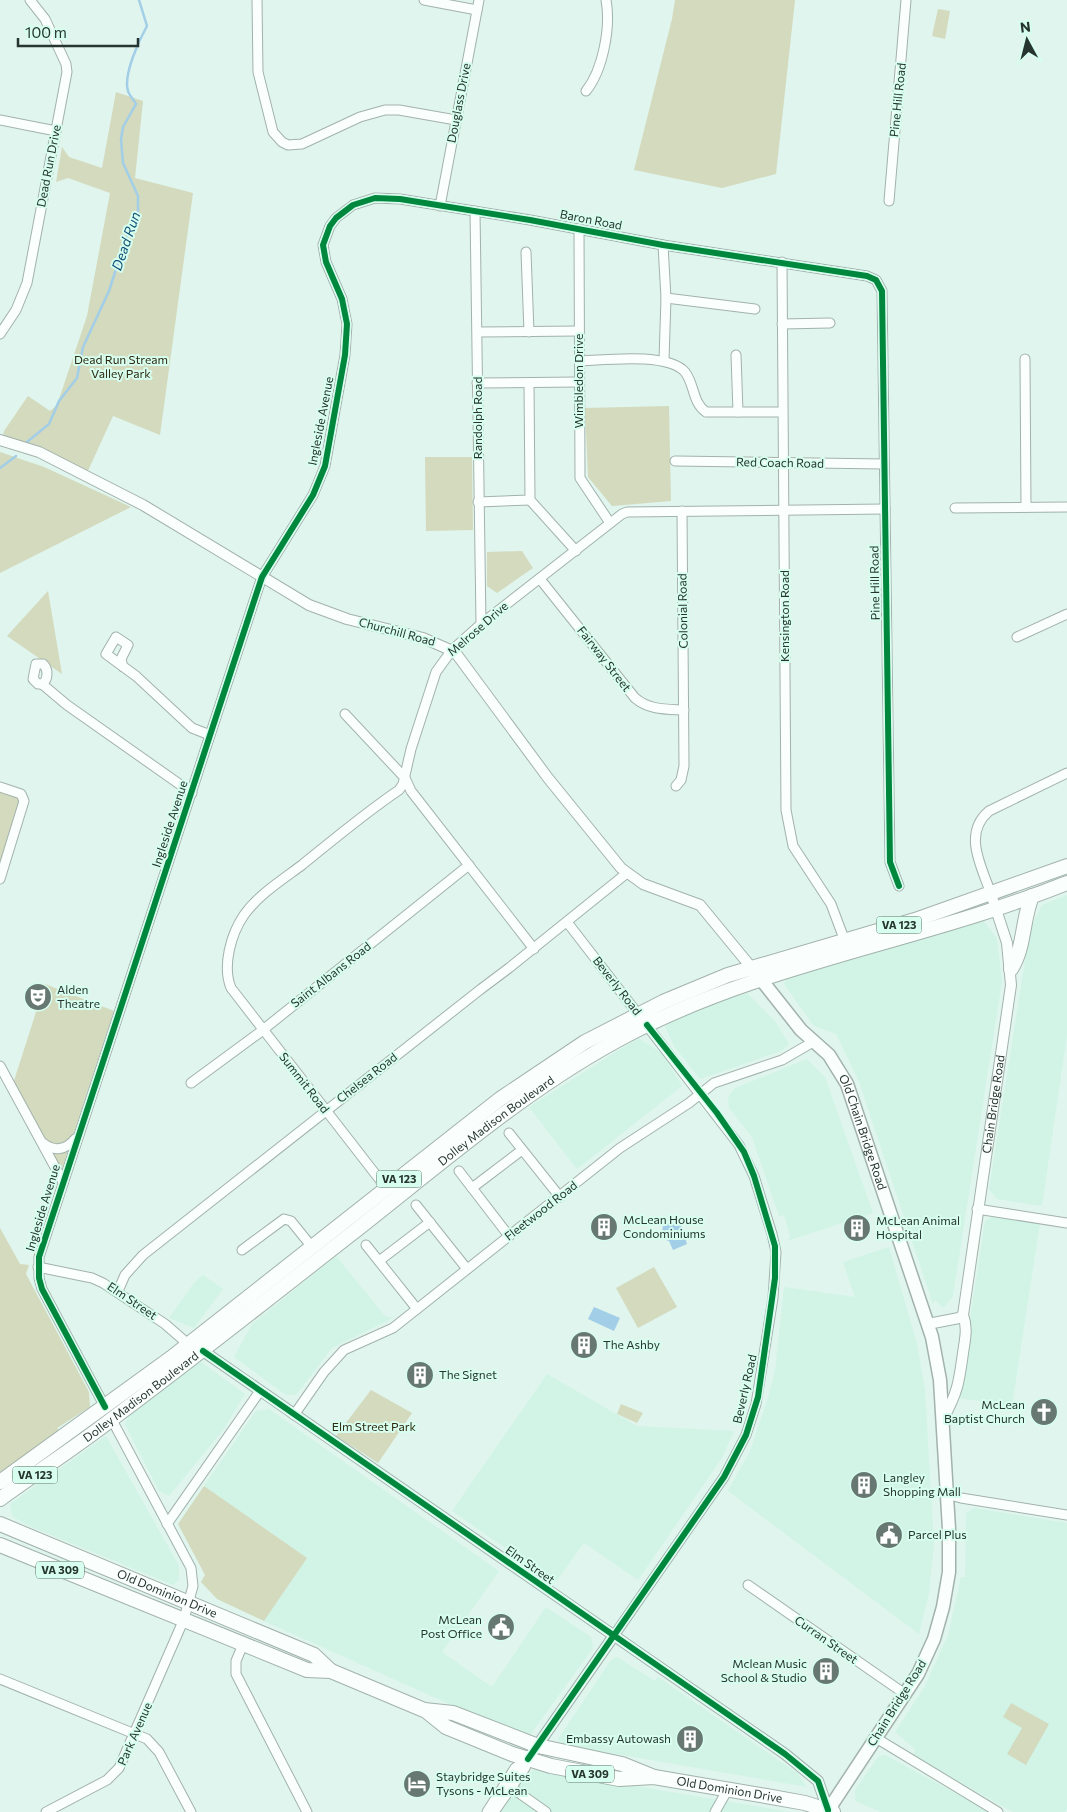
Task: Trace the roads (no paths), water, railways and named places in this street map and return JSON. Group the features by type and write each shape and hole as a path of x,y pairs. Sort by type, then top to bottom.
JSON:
{"main road":[{"name":"Dolley Madison Boulevard","path":"3,1497 112,1420 518,1103 592,1054 648,1024 706,998 1067,866"},
{"name":"Dolley Madison Boulevard","path":"0,1482 122,1395 548,1065 638,1014 688,990 751,967 847,947 996,909 1067,883"},
{"path":"1010,969 1018,956 1026,912 1032,896"},
{"name":"Old Chain Bridge Road","path":"751,967 796,1025 832,1060 847,1084 928,1324"},
{"name":"Chain Bridge Road","path":"829,1811 905,1694 928,1653 943,1607 950,1554 947,1494 939,1373 928,1324"},
{"path":"112,1420 113,1410 122,1395"},
{"path":"84,1440 102,1417 105,1407"},
{"path":"3,1497 1,1511 3,1525"},
{"name":"Old Dominion Drive","path":"3,1525 314,1655 331,1671"},
{"name":"Old Dominion Drive","path":"0,1545 244,1642 307,1670 331,1671 424,1710 446,1727 528,1759 580,1772 619,1779 654,1777 728,1789 796,1801 829,1811"},
{"name":"Old Dominion Drive","path":"424,1710 453,1713 538,1746 622,1764 654,1777"}],"street":[{"name":"Dead Run Drive","path":"0,334 16,310 27,283 67,72 66,64 45,19 30,0"},
{"path":"257,0 258,72 273,132 282,142 288,145 302,144 360,117 386,110 399,110 456,120"},
{"path":"424,0 477,10"},
{"name":"Douglass Drive","path":"440,206 479,0"},
{"path":"586,92 599,68 608,20 606,0"},
{"name":"Pine Hill Road","path":"890,201 906,0"},
{"path":"0,120 56,131"},
{"name":"Baron Road","path":"323,244 325,234 336,218 359,202 387,198 475,211 663,245 867,276 876,280"},
{"name":"Randolph Road","path":"475,211 481,624"},
{"name":"Wimbledon Drive","path":"579,229 580,478 610,523"},
{"name":"Ingleside Avenue","path":"105,1407 42,1289 38,1268 40,1252 62,1180 192,793 262,577 313,495 325,466 345,355 347,324 342,299 326,262 323,244"},
{"path":"663,245 666,298 664,360"},
{"path":"526,252 529,332"},
{"name":"Kensington Road","path":"782,262 787,823 793,846 831,904 847,947"},
{"name":"Pine Hill Road","path":"876,280 882,290 890,862 899,886"},
{"path":"666,298 756,309"},
{"path":"782,324 830,323"},
{"path":"478,332 578,331"},
{"path":"736,355 738,412"},
{"path":"1025,359 1026,507"},
{"path":"579,360 664,360 678,366 686,373 695,399 706,412 782,412"},
{"path":"477,383 579,382"},
{"path":"529,383 530,500 576,551"},
{"name":"Churchill Road","path":"0,440 39,452 143,505 304,602 329,613 423,638 452,650 461,658 580,819 626,873 649,886 691,900 700,905 751,967"},
{"name":"Red Coach Road","path":"675,461 884,464"},
{"path":"478,502 530,500"},
{"path":"955,508 1067,507"},
{"name":"Melrose Drive","path":"227,975 235,934 249,909 357,820 399,790 405,778 411,749 436,672 452,650 481,624 610,523 626,512 885,509"},
{"name":"Colonial Road","path":"676,786 681,780 683,772 682,512"},
{"name":"Fairway Street","path":"540,579 635,698 650,707 684,710"},
{"path":"1017,637 1067,614"},
{"path":"123,667 192,728 210,735"},
{"path":"42,684 67,705 192,793"},
{"path":"345,714 405,778 411,792 534,949"},
{"path":"991,894 974,842 975,829 979,821 988,811 1067,773"},
{"path":"0,787 21,794 24,801 0,879"},
{"name":"Saint Albans Road","path":"191,1083 469,865"},
{"name":"Chelsea Road","path":"118,1291 125,1275 143,1254 534,949 626,873"},
{"name":"Chain Bridge Road","path":"943,1419 957,1391 963,1367 967,1330 964,1314 977,1209 1010,993 1007,943 991,894"},
{"name":"Beverly Road","path":"488,1812 515,1768 528,1759 538,1746 730,1469 749,1427 761,1381 775,1278 774,1239 754,1176 744,1152 648,1024 638,1014 567,922"},
{"name":"Summit Road","path":"227,975 231,988 238,999 387,1189"},
{"name":"Fleetwood Road","path":"294,1415 324,1372 344,1350 389,1331 620,1148 701,1094 714,1083 776,1063 814,1042"},
{"path":"0,1066 62,1180"},
{"path":"509,1133 560,1197"},
{"path":"41,1142 48,1147 59,1149 68,1146 77,1137"},
{"path":"472,1188 522,1150"},
{"path":"459,1171 510,1236"},
{"path":"416,1205 467,1270"},
{"path":"977,1209 1067,1223"},
{"path":"242,1250 284,1218 291,1221 312,1247"},
{"path":"379,1261 430,1222"},
{"path":"366,1245 417,1309"},
{"name":"Elm Street","path":"38,1268 92,1278 118,1291 165,1324 188,1344"},
{"path":"928,1324 959,1318 964,1314"},
{"name":"Elm Street","path":"203,1350 802,1767 818,1781 829,1811"},
{"path":"167,1524 260,1391"},
{"path":"112,1420 193,1574 189,1603 184,1619"},
{"path":"947,1494 961,1498 1067,1514"},
{"name":"Curran Street","path":"748,1585 905,1694"},
{"name":"Park Avenue","path":"52,1811 114,1775 124,1761 184,1619"},
{"path":"244,1642 236,1661 236,1674 307,1812"},
{"path":"0,1679 147,1739 156,1748 191,1812"},
{"path":"876,1738 998,1812"},
{"name":"Beverly Road","path":"494,1812 525,1768 528,1759"},
{"path":"512,1788 546,1812"},
{"path":"715,1812 728,1789"}],"water":[{"path":"664,1223 681,1226 687,1244 673,1250 669,1241 660,1238"},
{"path":"594,1307 620,1318 614,1331 588,1319"}],"waterway":[{"name":"Dead Run","path":"27,442 49,424 59,401 77,378 83,347 109,291 126,238 138,214 138,196 123,163 121,140 123,127 136,104 128,91 127,84 130,67 136,48 147,26 139,0"},
{"name":"Dead Run","path":"0,468 16,456"}],"place":[{"name":"Alden Theatre","path":"38,997"},
{"name":"McLean House Condominiums","path":"604,1227"},
{"name":"McLean Animal Hospital","path":"857,1228"},
{"name":"The Ashby","path":"584,1345"},
{"name":"The Signet","path":"420,1375"},
{"name":"McLean Baptist Church","path":"1044,1412"},
{"name":"Langley Shopping Mall","path":"864,1485"},
{"name":"Parcel Plus","path":"889,1535"},
{"name":"McLean Post Office","path":"501,1627"},
{"name":"Mclean Music School & Studio","path":"826,1671"},
{"name":"Embassy Autowash","path":"690,1739"},
{"name":"Staybridge Suites Tysons - McLean","path":"417,1784"}],"park label":[{"name":"Dead Run Stream Valley Park","path":"121,367"},
{"name":"Elm Street Park","path":"374,1427"}]}
